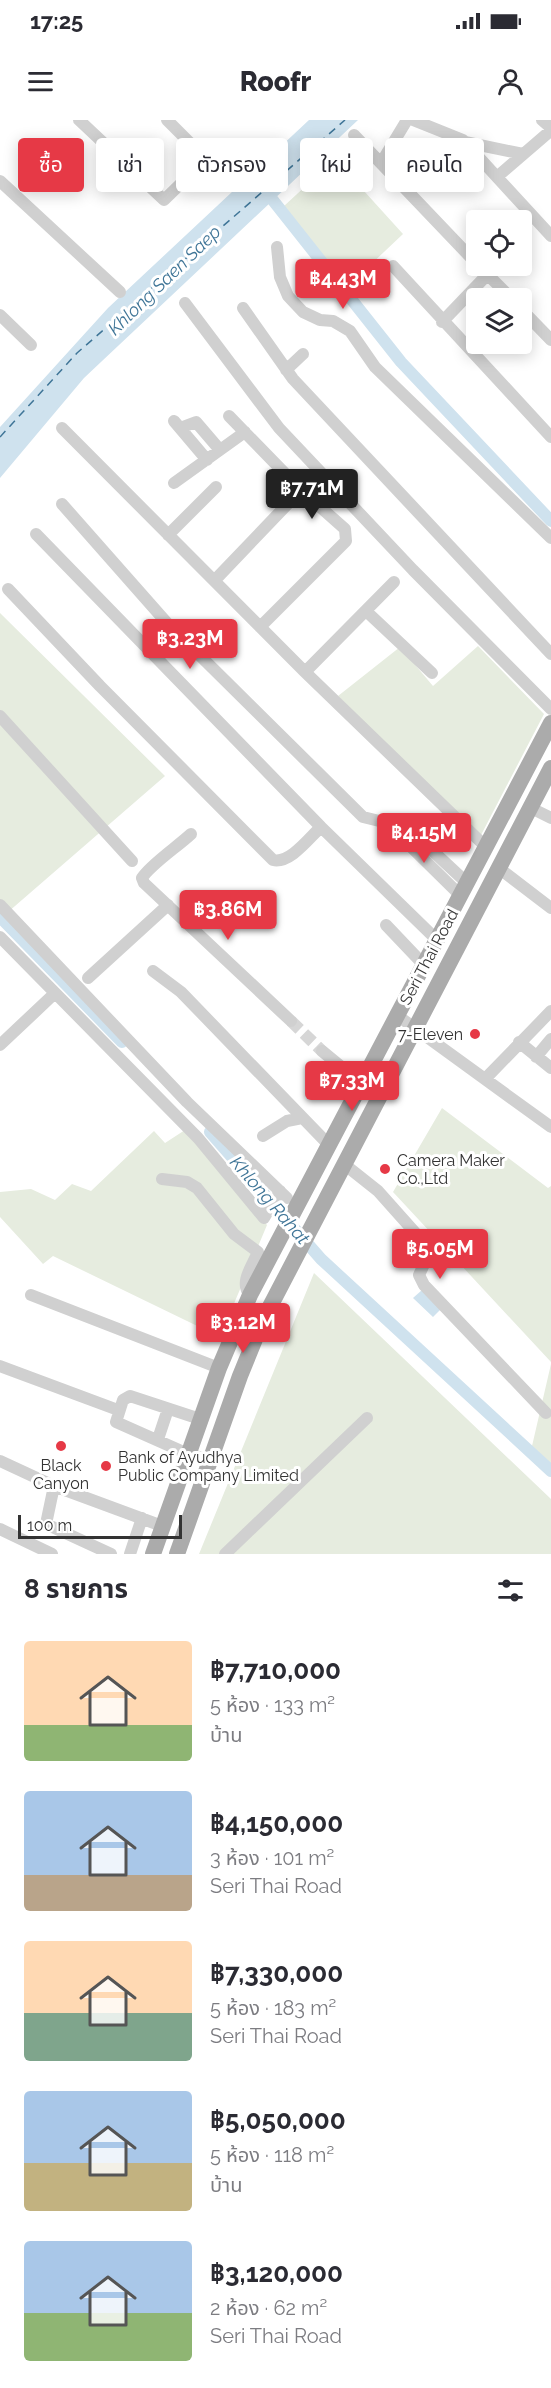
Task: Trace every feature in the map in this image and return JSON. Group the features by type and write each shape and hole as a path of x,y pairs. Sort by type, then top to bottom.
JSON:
{"main road":[{"name":"Seri Thai Road","path":"153,1554 219,1368 250,1295 276,1244 287,1195 329,1145 551,723"},
{"name":"Seri Thai Road","path":"177,1554 250,1350 293,1260 551,768"}],"street":[{"path":"79,120 164,200 203,162 199,152 166,120"},
{"path":"381,163 407,120"},
{"path":"498,176 549,132 550,127 542,120"},
{"path":"420,121 456,138"},
{"path":"354,135 466,252"},
{"path":"484,146 523,154"},
{"path":"484,162 551,236"},
{"path":"0,181 120,292"},
{"path":"277,247 280,277 288,296 303,312 320,320 333,321 350,331 375,367 551,538"},
{"path":"393,266 442,322 551,437"},
{"path":"442,322 475,276"},
{"path":"489,276 501,288"},
{"path":"185,303 279,428 412,570 551,709"},
{"path":"243,308 286,370 551,654"},
{"path":"0,315 31,345"},
{"path":"532,320 551,340"},
{"path":"286,370 303,354"},
{"path":"229,416 300,490 345,529 346,542 260,627"},
{"path":"207,460 177,425 196,422 220,450"},
{"path":"62,428 305,672 486,847"},
{"path":"174,483 245,432"},
{"path":"168,535 216,487"},
{"path":"215,580 300,490"},
{"path":"62,504 167,623 363,817 375,822 392,823 408,828 439,866 464,889"},
{"path":"36,534 321,828 437,940"},
{"path":"305,672 394,582"},
{"path":"8,589 100,686 273,860 280,861 288,857 321,828"},
{"path":"366,611 432,673"},
{"path":"0,716 132,861"},
{"path":"531,808 551,818"},
{"path":"191,834 165,858 148,868 142,878 144,883 291,1021"},
{"path":"500,868 551,908"},
{"path":"0,905 187,1102 287,1195 265,1217 198,1138 54,994 18,951 0,937"},
{"path":"88,978 168,905"},
{"path":"386,925 424,965"},
{"path":"18,951 31,938"},
{"path":"153,970 181,992 329,1145"},
{"path":"0,1045 54,994"},
{"path":"485,1079 551,1011"},
{"path":"398,1016 551,1127"},
{"path":"536,1057 551,1039"},
{"path":"519,1042 551,1068"},
{"path":"322,1051 362,1084"},
{"path":"263,1136 287,1121 302,1118"},
{"path":"344,1164 382,1195 427,1246 428,1256 419,1275 424,1285 546,1413"},
{"path":"162,1179 187,1182 197,1188 234,1234 258,1252 244,1284 244,1289 250,1295"},
{"path":"31,1296 219,1368"},
{"path":"0,1366 118,1410"},
{"path":"200,1419 130,1396 123,1400 118,1410 118,1424 159,1439 188,1454 210,1460"},
{"path":"159,1439 168,1409"},
{"path":"225,1554 367,1418"},
{"path":"0,1461 54,1486 162,1527"},
{"path":"54,1486 46,1524 111,1554"},
{"path":"130,1554 142,1518"},
{"path":"0,1529 52,1554"}],"shaded area":[{"path":"300,191 365,192 403,234 347,287 284,206"},
{"path":"0,613 165,776 0,919"},
{"path":"478,646 544,714 480,837 338,696 400,647 433,686"},
{"path":"442,1108 548,1188 551,1186 551,1362 393,1192"},
{"path":"185,1130 217,1164 267,1225 220,1337 53,1256 43,1264 0,1217 0,1192 31,1189 55,1200 72,1184 91,1191 154,1131 165,1143"},
{"path":"314,1273 551,1499 551,1554 199,1554"},
{"path":"551,1364 551,1464 532,1446"}],"water":[{"path":"309,120 358,120 339,138 300,138 300,175 288,186 288,140"},
{"name":"Khlong Saen Saep","path":"232,192 282,192 84,378 0,478 0,427 108,308"},
{"path":"422,1290 441,1309 433,1317 413,1298"}],"waterway":[{"path":"266,192 401,362 551,521"},
{"name":"Khlong Rahat","path":"0,917 122,1042"},
{"name":"Khlong Rahat","path":"210,1132 321,1259 551,1471"}],"ferry route":[{"path":"0,437 77,353 345,120"}],"tunnel":[{"path":"291,1021 322,1051"}],"place":[{"name":"7-Eleven","path":"475,1034"},
{"name":"Camera Maker Co.,Ltd","path":"385,1169"},
{"name":"Black Canyon","path":"61,1446"},
{"name":"Bank of Ayudhya Public Company Limited","path":"106,1466"}]}
